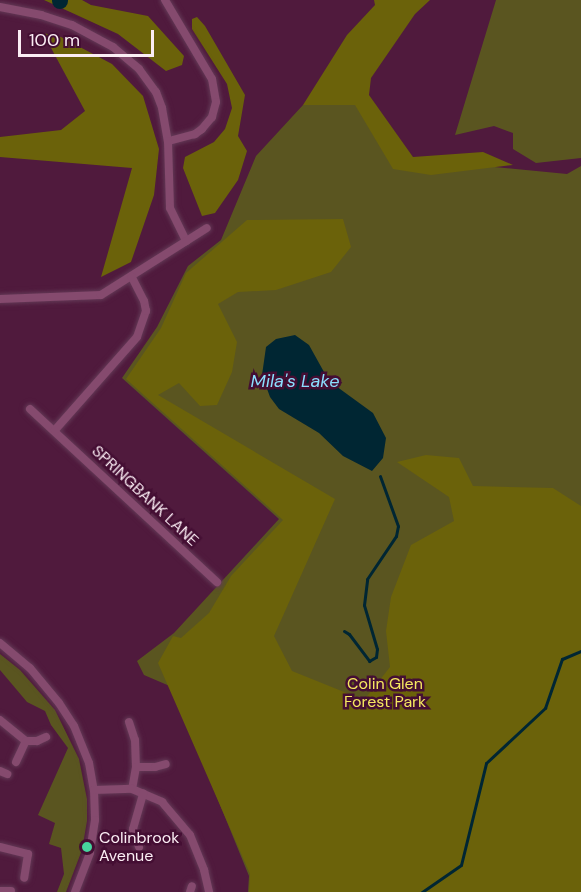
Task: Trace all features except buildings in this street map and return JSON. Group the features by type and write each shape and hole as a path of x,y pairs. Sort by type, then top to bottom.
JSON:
{"street":[{"path":"165,0 212,79 216,102 212,117 202,129 187,137 168,141"},
{"path":"0,8 41,15 72,25 127,57 139,69 156,92 168,141 170,207 186,241"},
{"path":"0,299 92,297 112,290 207,228"},
{"path":"55,430 137,337 146,310 132,277"},
{"name":"SPRINGBANK LANE","path":"30,409 217,582"},
{"path":"0,643 40,679 66,712 83,745 94,790 93,838 75,892"},
{"path":"0,720 26,741 37,741 46,737"},
{"path":"129,722 135,740 136,766 132,789"},
{"path":"16,762 26,741"},
{"path":"136,766 155,768 166,764"},
{"path":"94,790 132,789 162,802 190,835 204,870 209,892"},
{"path":"139,847 133,829 143,793"},
{"path":"0,847 28,854 24,878"},
{"path":"0,891 10,891"}],"green space":[{"path":"44,0 82,0 91,5 148,16 184,56 182,65 166,71 118,34"},
{"path":"374,0 430,0 415,14 371,78 369,95 413,157 483,152 513,165 431,175 393,169 355,105 303,105 347,35 375,5"},
{"path":"496,0 581,0 581,158 536,163 513,149 513,133 494,126 455,135"},
{"path":"197,17 205,26 245,95 238,136 247,151 238,180 215,213 202,216 183,168 185,157 214,142 225,129 232,108 227,84 192,29 192,19"},
{"path":"43,33 61,37 112,64 143,96 159,149 154,195 131,262 101,277 132,168 0,157 0,137 61,130 85,111"},
{"name":"Colin Glen Forest Park","path":"360,93 411,159 567,174 581,166 581,892 248,892 249,876 172,687 144,675 137,661 174,633 279,519 122,378 157,327 188,266 221,240 256,156 303,105"},
{"path":"343,219 351,247 331,272 276,290 238,292 218,304 237,342 232,372 217,405 200,406 179,383 158,395 335,499 274,636 292,671 364,700 390,667 386,631 391,597 411,545 454,521 449,497 397,462 426,455 459,458 473,486 553,488 581,506 581,892 249,892 250,874 158,663 173,636 181,638 209,613 231,576 283,520 126,379 161,328 186,273 247,220"},
{"path":"0,654 20,670 55,710 79,759 87,799 87,821 82,850 66,892 57,892 64,874 61,848 49,844 55,823 38,815 68,748 51,725 45,711 27,702 0,670"}],"water":[{"name":"Mila's Lake","path":"295,335 309,345 329,381 373,413 386,438 383,458 372,471 343,456 319,433 279,409 270,397 262,375 266,347 276,339"}],"waterway":[{"path":"344,631 349,634 369,661 376,657 377,649 364,605 367,579 396,536 398,526 380,476"},
{"path":"422,892 461,865 486,763 545,708 562,659 581,651"}],"place":[{"name":"Colinbrook Avenue","path":"87,847"}]}
